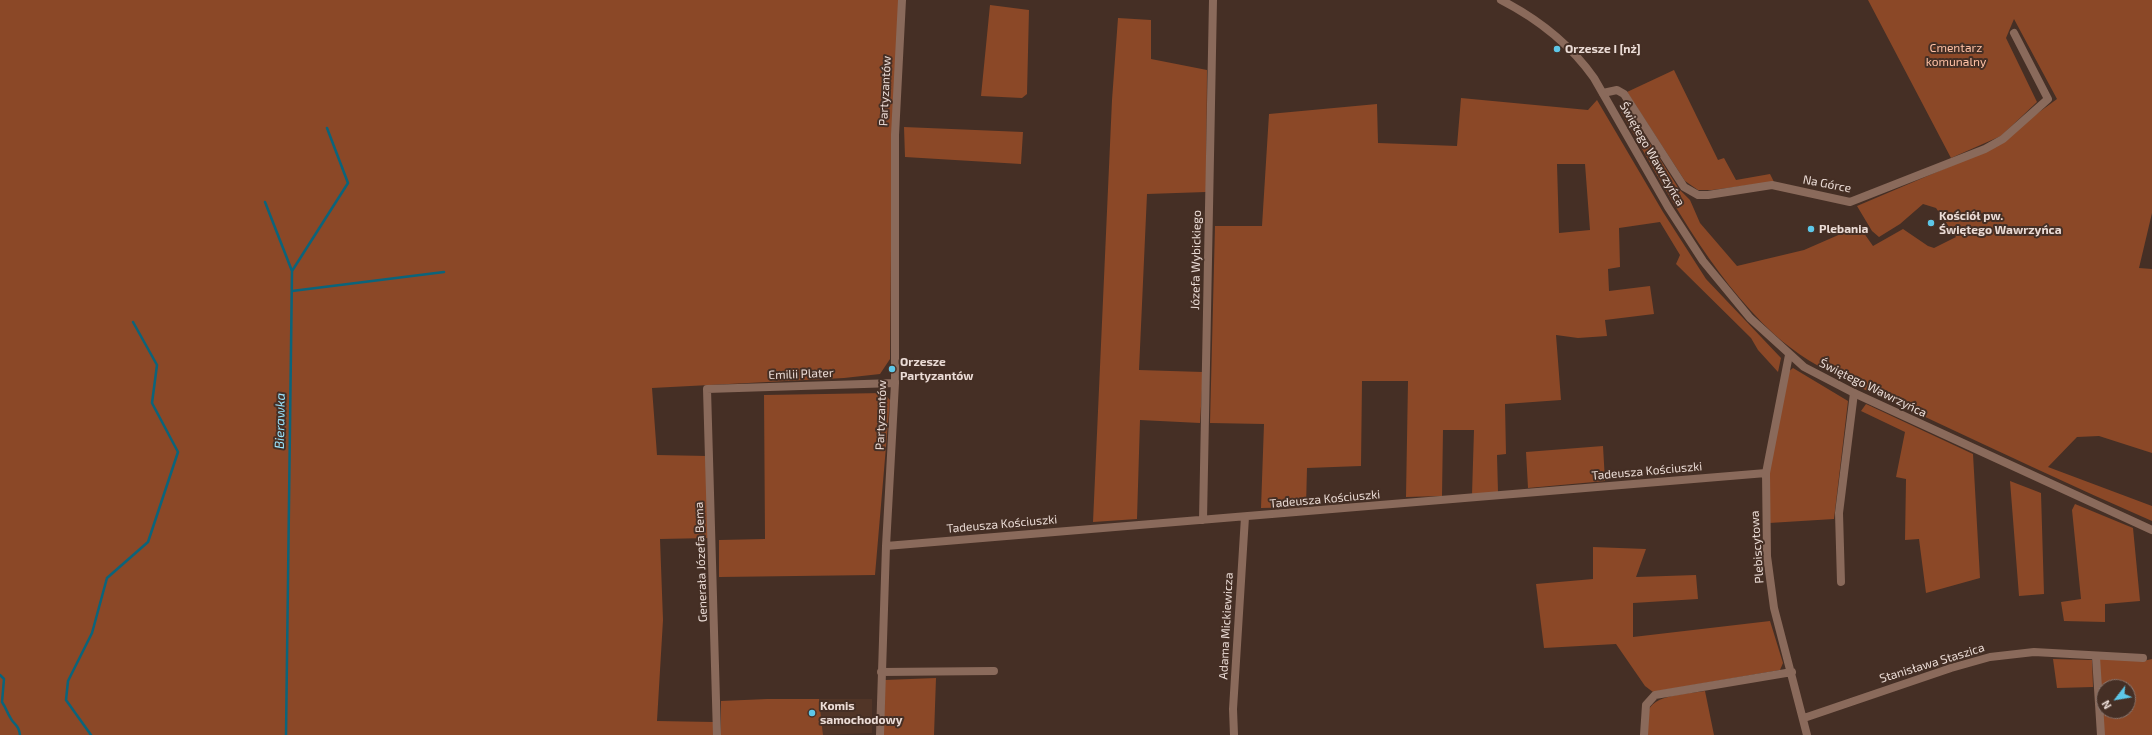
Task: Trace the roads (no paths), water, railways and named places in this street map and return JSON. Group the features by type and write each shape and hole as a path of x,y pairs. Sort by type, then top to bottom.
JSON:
{"street":[{"name":"Partyzantów","path":"880,735 886,546 895,383 895,135 902,0"},
{"name":"Józefa Wybickiego","path":"1203,520 1214,0"},
{"name":"Świętego Wawrzyńca","path":"1501,0 1543,25 1562,41 1584,64 1603,93 1668,207 1703,261 1750,318 1789,355 1822,378 2152,530"},
{"name":"Na Górce","path":"1603,93 1617,90 1624,94 1684,187 1691,192 1708,195 1772,184 1850,202 1985,149 2002,139 2048,99 2014,33"},
{"name":"Plebiscytowa","path":"1789,355 1766,473 1766,556 1774,608 1804,718 1807,735"},
{"name":"Emilii Plater","path":"707,389 895,383"},
{"name":"Generała Józefa Bema","path":"707,389 717,735"},
{"path":"1841,582 1839,513 1854,393"},
{"name":"Tadeusza Kościuszki","path":"886,546 1203,520 1245,518 1766,473"},
{"name":"Adama Mickiewicza","path":"1234,735 1233,709 1245,518"},
{"name":"Stanisława Staszica","path":"1804,718 1951,668 1990,657 2034,652 2096,657 2143,658"},
{"path":"2096,657 2101,735"},
{"path":"881,672 994,671"},
{"path":"1644,735 1646,705 1648,701 1658,693 1792,672"}],"waterway":[{"name":"Bierawka","path":"286,735 292,271 348,183 327,128"},
{"path":"265,202 292,271"},
{"path":"292,291 444,272"},
{"path":"91,735 66,700 68,681 92,633 107,578 148,542 178,452 152,403 157,365 133,322"},
{"path":"0,675 4,679 2,702 19,729 20,735"}],"place":[{"name":"Orzesze I [nż]","path":"1557,49"},
{"name":"Kościół pw. Świętego Wawrzyńca","path":"1931,223"},
{"name":"Plebania","path":"1811,229"},
{"name":"Orzesze Partyzantów","path":"892,369"},
{"name":"Komis samochodowy","path":"812,713"}],"park label":[{"name":"Cmentarz komunalny","path":"1956,55"}]}
